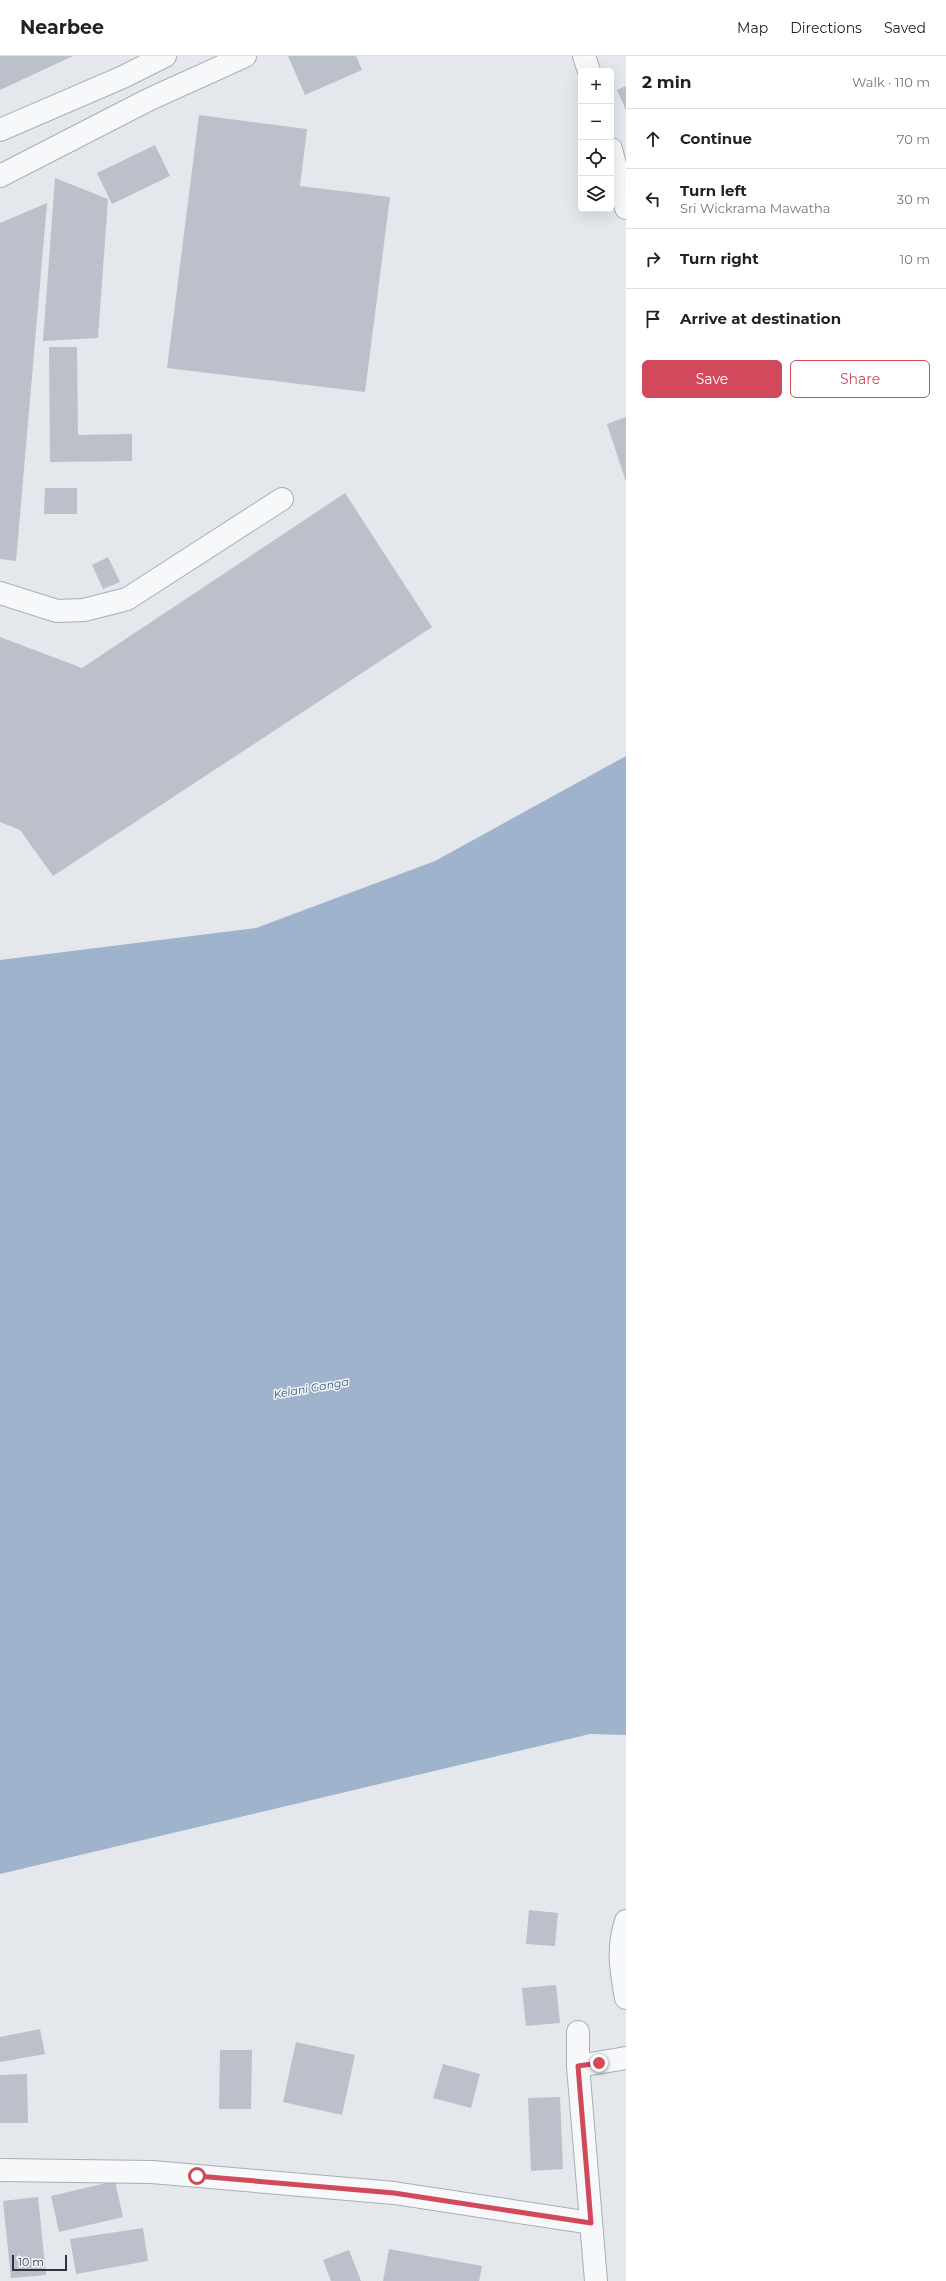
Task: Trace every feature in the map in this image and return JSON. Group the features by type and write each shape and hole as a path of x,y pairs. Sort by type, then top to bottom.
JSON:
{"street":[{"path":"0,130 122,77 165,56"},
{"path":"0,176 150,99 245,56"},
{"path":"584,56 588,68"},
{"path":"614,161 626,208"},
{"path":"0,593 57,611 84,610 127,599 282,499"},
{"path":"626,1921 620,1938 620,1968 626,1998"},
{"path":"578,2032 578,2066 596,2281"},
{"path":"578,2066 626,2058"},
{"path":"0,2170 152,2172 394,2193 591,2223"}],"water":[{"name":"Kelani Ganga","path":"626,756 626,1735 590,1734 0,1874 0,960 256,928 435,861"}],"building":[{"path":"0,56 73,56 0,90"},
{"path":"288,56 356,56 362,70 305,95"},
{"path":"626,86 626,110 617,90"},
{"path":"199,115 307,129 300,186 390,197 365,392 167,368"},
{"path":"155,145 170,176 112,204 97,173"},
{"path":"55,178 108,199 98,338 43,341"},
{"path":"47,203 16,561 0,559 0,223"},
{"path":"49,347 77,347 78,435 132,434 132,461 50,462"},
{"path":"626,417 626,482 607,424"},
{"path":"45,488 77,488 77,514 44,514"},
{"path":"345,493 432,627 53,876 20,830 0,822 0,637 82,668"},
{"path":"108,557 120,582 103,589 92,565"},
{"path":"529,1910 558,1913 555,1946 526,1944"},
{"path":"556,1985 560,2023 526,2026 522,1988"},
{"path":"40,2029 45,2054 0,2062 0,2037"},
{"path":"296,2042 355,2055 342,2115 283,2102"},
{"path":"220,2050 252,2050 251,2109 219,2109"},
{"path":"443,2064 480,2074 471,2108 433,2098"},
{"path":"27,2074 28,2123 0,2123 0,2075"},
{"path":"560,2097 563,2169 531,2171 528,2098"},
{"path":"115,2181 123,2217 59,2232 51,2196"},
{"path":"38,2197 46,2275 11,2278 3,2201"},
{"path":"143,2228 148,2261 76,2274 70,2239"},
{"path":"389,2249 482,2266 479,2281 383,2281"},
{"path":"349,2250 361,2281 331,2281 323,2260"}],"route":[{"path":"197,2176 394,2193 591,2223 578,2066 599,2063"}]}
